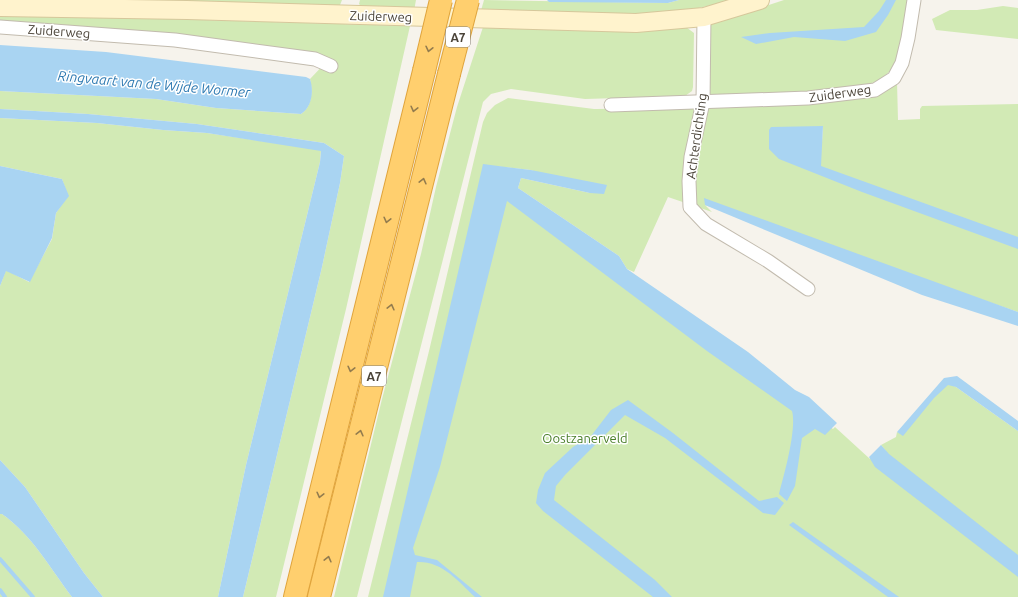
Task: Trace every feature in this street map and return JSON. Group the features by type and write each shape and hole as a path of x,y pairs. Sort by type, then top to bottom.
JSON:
{"highway":[{"name":"A7","path":"295,597 441,0"},
{"name":"A7","path":"319,597 468,0"}],"street":[{"name":"Zuiderweg","path":"0,7 636,23 704,17 760,0"},
{"name":"Zuiderweg","path":"611,105 808,98 875,90 894,78 902,63 908,38 914,0"},
{"name":"Achterdichting","path":"704,17 703,102 691,157 689,181 690,207 706,224 768,261 808,289"},
{"name":"Zuiderweg","path":"0,27 175,40 315,59 331,66"}],"green space":[{"path":"0,0 342,0 338,10"},
{"path":"360,0 416,0 414,11 364,9 359,4"},
{"path":"484,0 668,3 679,0 735,0 689,10 647,15 480,14"},
{"path":"784,0 908,0 898,58 890,71 880,80 855,89 712,95 706,91 710,24"},
{"path":"1003,6 1018,8 1018,39 936,30 932,19 950,10 977,10"},
{"path":"0,14 410,26 346,309 276,597 243,597 322,267 340,183 344,156 324,143 197,124 88,114 0,109 0,91 156,99 216,108 301,114 305,111 311,98 310,79 329,59 0,23"},
{"path":"483,27 686,27 694,33 692,91 685,96 585,99 511,89 491,94 483,102 357,597 334,597 382,399 421,254 436,187 457,107"},
{"name":"Oostzanerveld","path":"897,82 898,120 920,119 920,109 922,106 1018,104 1018,312 705,205 712,212 668,197 634,272 627,269 619,256 518,188 521,178 590,193 531,170 483,165 833,429 835,427 870,459 886,451 881,445 896,437 897,432 899,433 946,382 956,387 1018,431 1018,597 368,597 429,351 483,122 487,113 495,105 508,98 594,109 714,108 861,99 882,91","holes":["771,127 823,127 822,142"]},
{"path":"0,118 97,123 207,133 321,150 320,162 246,465 218,597 103,597 84,573 25,487 0,460 0,286 6,270 29,282 52,239 56,213 68,196 62,179 0,166"},
{"path":"0,514 13,522 32,542 72,597 0,597"}],"water":[{"path":"547,0 679,0 668,3 549,2"},
{"path":"886,0 896,0 876,32 845,41 794,37 756,44 741,37 770,33 864,27 879,11"},
{"name":"Ringvaart van de Wijde Wormer","path":"0,45 106,52 306,77 310,79 312,94 308,107 301,114 216,108 156,99 0,91"},
{"path":"0,109 88,114 197,124 324,143 344,156 340,183 322,267 243,597 218,597 246,465 320,162 321,151 207,133 97,123 0,118"},
{"path":"823,126 821,166 1018,237 1018,249 862,192 779,159 769,149 769,130 771,127"},
{"path":"483,164 531,170 607,185 604,194 590,193 521,178 518,188 619,256 627,269 748,352 795,390 809,397 837,423 825,435 815,429 802,438 795,486 787,501 779,494 787,464 793,429 792,411 707,351 507,201 440,467 413,548 415,555 437,560 482,597 475,597 442,568 417,562 410,597 383,597"},
{"path":"0,166 62,179 69,196 56,213 52,238 30,282 6,271 0,286"},
{"path":"704,198 1018,312 1018,326 922,295 705,205"},
{"path":"957,376 1018,421 1018,431 956,387 948,385 934,398 903,436 897,432 944,378"},
{"path":"628,400 673,433 759,501 777,497 784,503 775,515 763,513 665,438 625,415 565,475 556,486 554,500 655,580 672,597 653,597 543,511 536,503 538,490 545,473 573,447 591,436 611,410"},
{"path":"881,445 889,454 1018,555 1018,577 875,467 869,457"},
{"path":"0,460 25,487 84,573 103,597 72,597 32,542 13,522 0,514"},
{"path":"793,522 899,597 888,597 789,525"}],"waterway":[{"path":"0,559 33,597"},
{"path":"0,590 5,597"}]}
